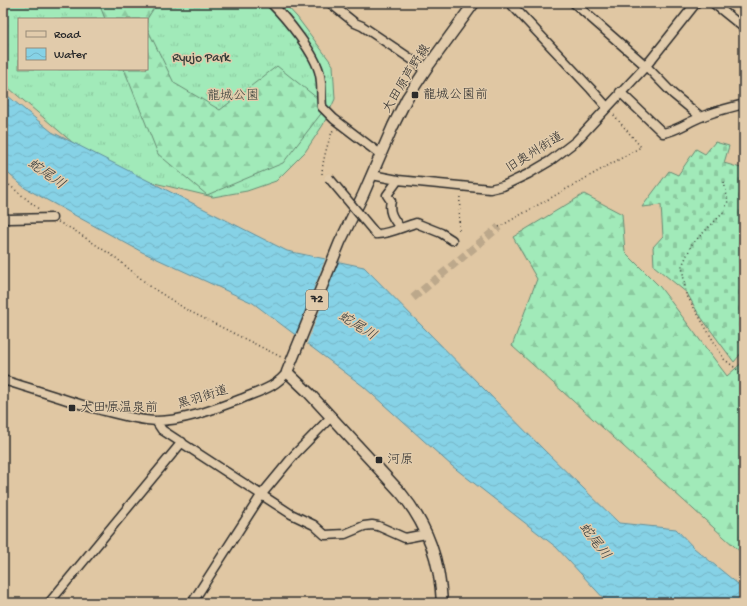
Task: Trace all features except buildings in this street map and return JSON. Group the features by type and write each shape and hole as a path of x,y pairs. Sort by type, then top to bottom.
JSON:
{"main road":[{"name":"大田原芦野線","path":"372,175 380,154 407,98 474,3"},
{"name":"72","path":"287,372 340,242 372,175"},
{"path":"287,372 331,417 414,509 426,534 438,566 442,603"}],"street":[{"path":"271,3 294,30 312,56 320,75 322,106 334,119 380,154"},
{"path":"330,3 340,6 355,23 362,26 426,69"},
{"path":"510,3 591,88 607,107"},
{"path":"574,3 646,66 673,94 701,117"},
{"name":"旧奥州街道","path":"372,175 398,180 490,189 503,186 528,174 550,161 576,141 620,92 646,66 696,3"},
{"path":"713,3 744,28"},
{"path":"620,92 663,133 675,131 701,117 744,104"},
{"path":"329,178 376,234 382,234 416,222 452,240"},
{"path":"398,180 387,195 391,201 389,209 400,228"},
{"path":"3,218 52,218"},
{"name":"黒羽街道","path":"3,380 107,412 156,421 187,417 226,405 270,386 279,381 287,372"},
{"path":"192,603 262,494 295,454 331,417"},
{"path":"156,421 162,430 291,514 314,525 326,535 345,534 364,526 372,525 378,526 405,538 426,534"},
{"path":"49,603 182,442"}],"path":[{"path":"499,227 641,147 607,107"},
{"path":"329,178 324,180 322,172 330,136 335,126 334,119"},
{"path":"3,180 20,195 52,218 72,229 116,258 151,287 187,310 293,360"},
{"path":"724,182 728,201 724,212 692,244 682,266 686,294 724,359 744,375"},
{"path":"458,230 460,186"}],"green space":[{"name":"龍城公園","path":"3,3 284,3 297,17 333,65 335,99 323,125 305,152 276,181 247,191 213,197 121,175 72,142 3,83"},
{"path":"99,3 157,3 148,18 105,18"},
{"path":"148,30 174,83 220,110 277,66 327,106 283,163 207,195 158,154 124,70 148,70"},
{"path":"715,142 729,146 724,163 744,169 744,350 734,362 698,313 687,293 654,266 653,247 663,236 661,205 642,207 669,171 678,175 696,149 705,154"},
{"path":"584,194 622,214 625,252 660,287 727,376 744,361 744,555 512,346 537,279 513,237"}],"water":[{"name":"蛇尾川","path":"3,92 52,132 287,251 364,267 544,450 619,523 676,529 694,548 744,589 744,603 608,603 556,547 452,466 363,386 253,303 142,252 25,188 3,169"}],"pier":[{"path":"326,257 339,260 306,346 295,337"}],"waterway":[{"path":"729,3 744,9"}],"tunnel":[{"path":"413,298 499,227"}],"place":[{"name":"龍城公園前","path":"415,95"},
{"name":"大田原温泉前","path":"72,408"},
{"name":"河原","path":"379,460"}],"park label":[{"name":"Ryujo Park","path":"201,58"}]}
